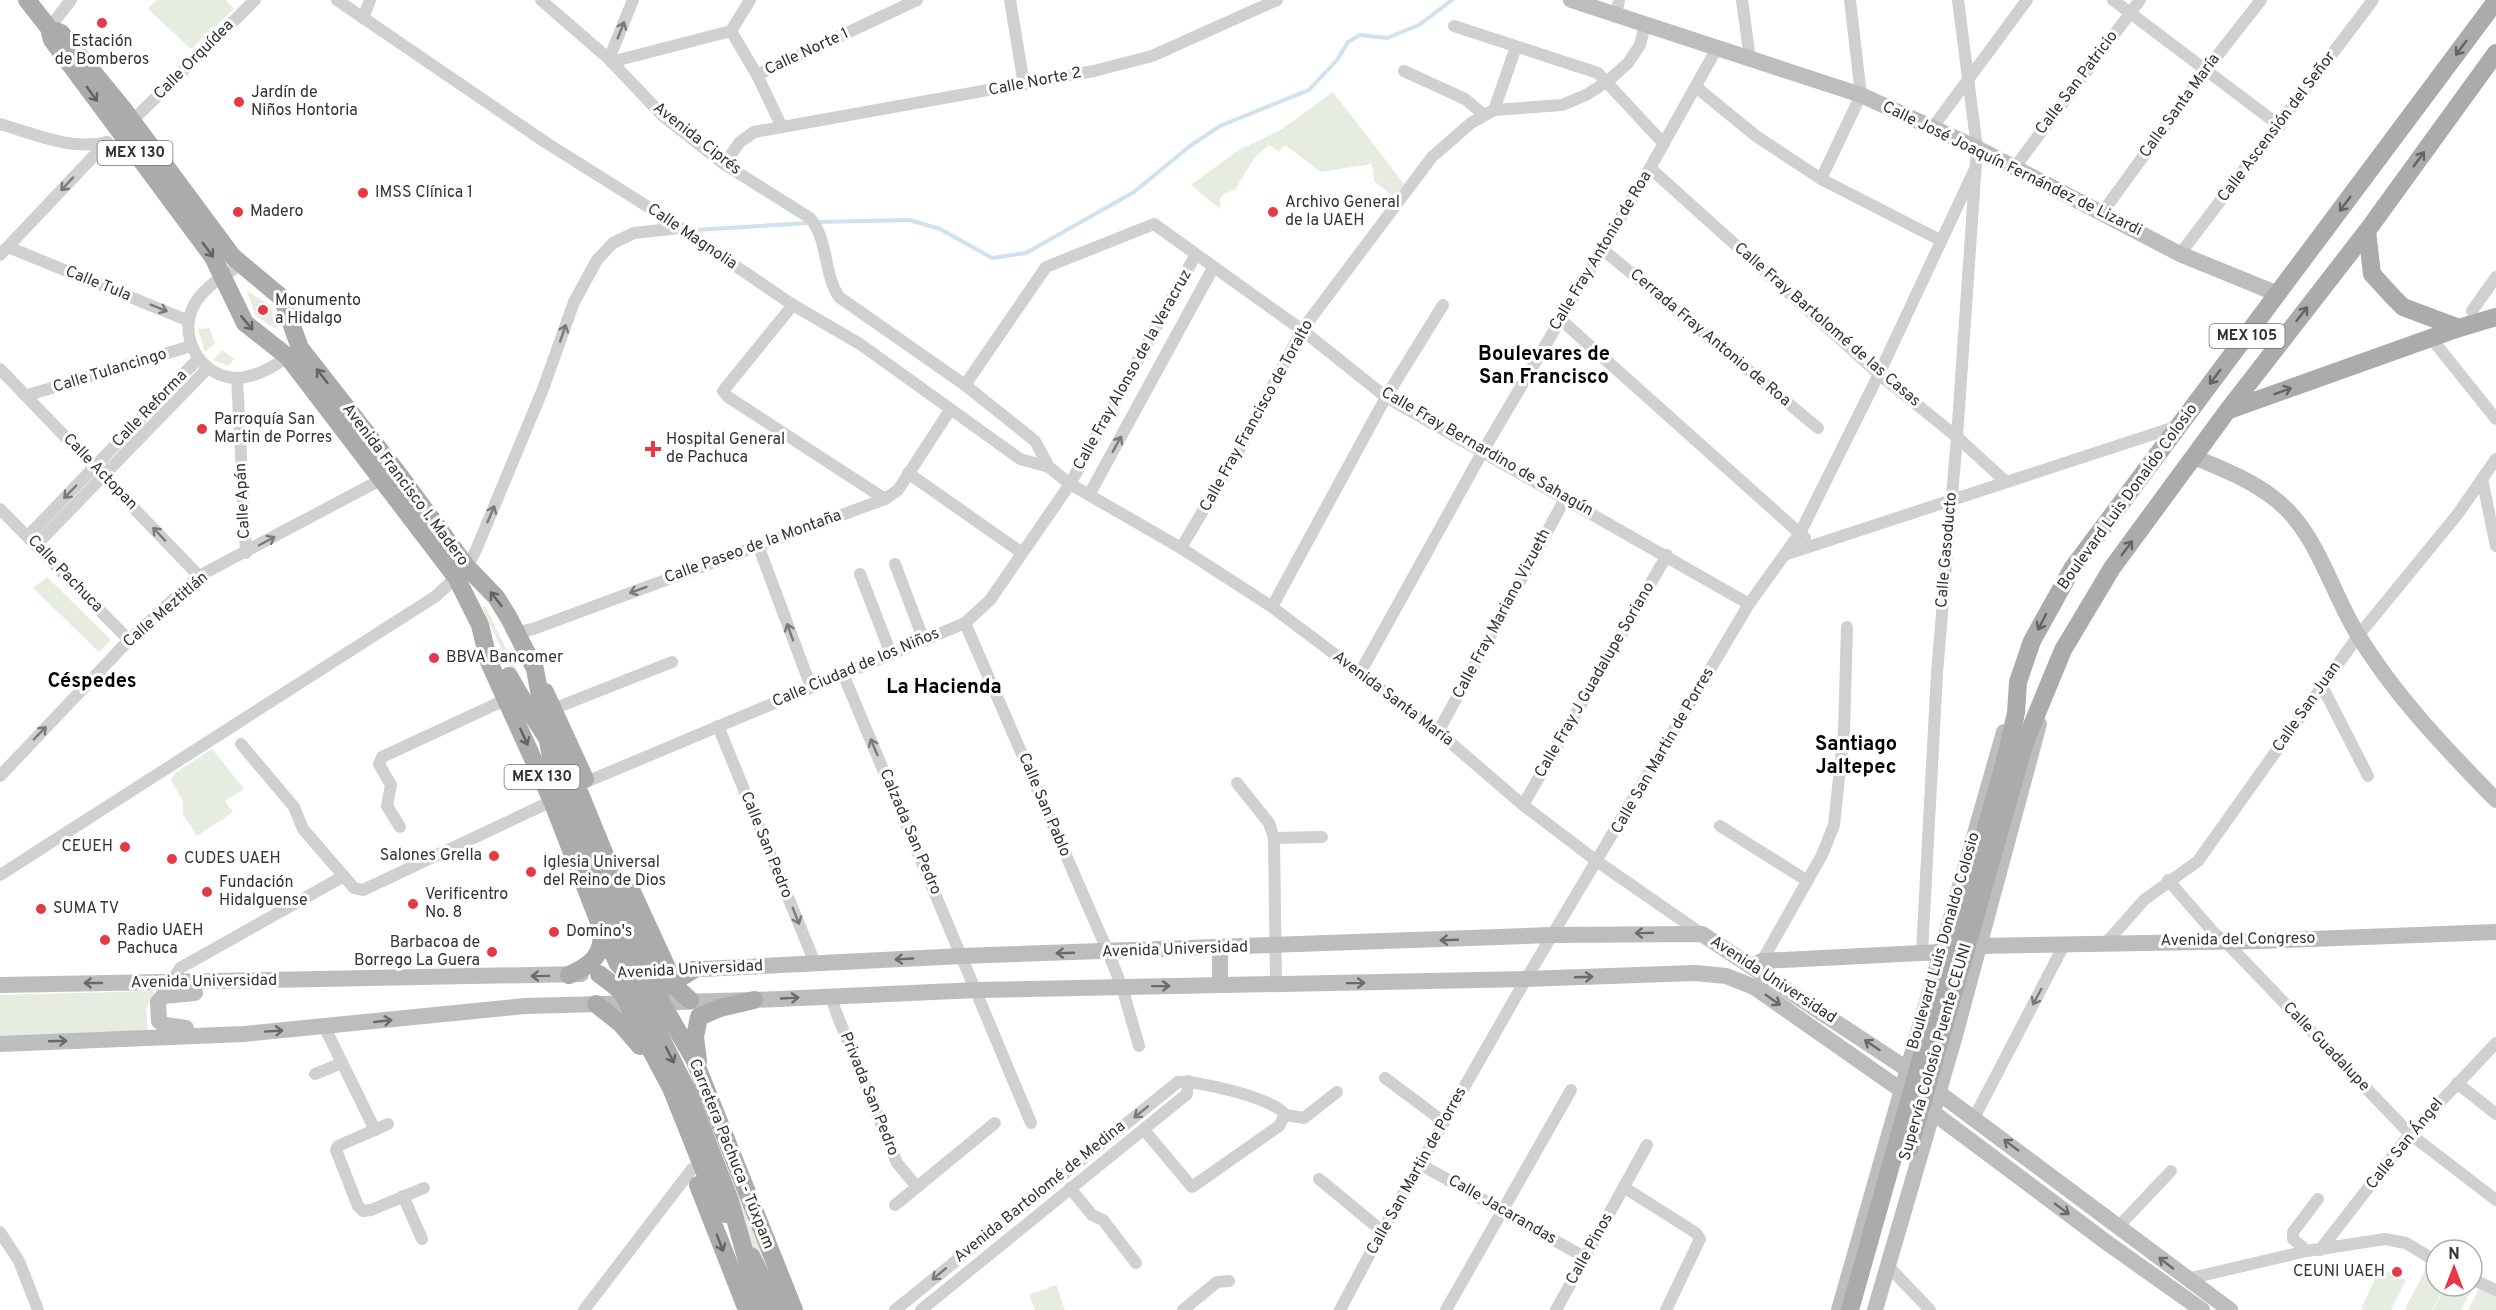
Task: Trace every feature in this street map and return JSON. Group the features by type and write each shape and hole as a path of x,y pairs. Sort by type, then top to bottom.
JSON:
{"main road":[{"name":"Avenida Francisco I. Madero","path":"27,0 49,28 52,40 122,117 150,144 240,265 282,298 294,352"},
{"name":"Calle José Joaquín Fernández de Lizardi","path":"1571,0 1618,8 1645,25 1860,95 1977,148 2180,254 2278,294"},
{"name":"Boulevard Luis Donaldo Colosio","path":"1839,1310 2018,682 2032,641 2072,570 2496,1"},
{"name":"Boulevard Luis Donaldo Colosio","path":"1875,1310 1937,1090 1954,1039 2048,691 2063,650 2083,612 2112,568 2228,411 2367,231 2496,53"},
{"name":"Avenida Francisco I. Madero","path":"122,117 126,141 224,276 245,323 294,352 461,572 480,625 489,662 552,801 602,930 618,964 646,986"},
{"path":"2367,231 2372,274 2403,308 2459,328"},
{"path":"2228,411 2459,328 2493,322"},
{"path":"2194,457 2237,475 2276,500 2294,518 2311,545 2358,636 2452,755 2496,800"},
{"name":"Avenida Francisco I. Madero","path":"461,572 496,597 535,669 546,736 565,800 631,961 646,986"},
{"path":"480,625 529,712 546,736"},
{"path":"535,669 586,782 646,986"},
{"path":"2004,792 2016,712 2018,682"},
{"path":"2004,792 2033,719 2048,691"},
{"name":"Supervía Colosio Puente CEUNI","path":"1850,1310 2004,792"},
{"name":"Supervía Colosio Puente CEUNI","path":"1862,1310 2004,792"},
{"path":"569,975 591,964 597,957 602,942 602,930"},
{"name":"Avenida del Congreso","path":"1979,946 2496,932"},
{"name":"Avenida Universidad","path":"693,970 962,956 1220,949 1552,935 1702,934 1758,963 1937,1090 2230,1310"},
{"path":"1220,949 1220,985"},
{"path":"1758,963 1941,952"},
{"path":"0,1044 244,1034 325,1028 525,1006 596,1004 693,970"},
{"path":"692,1001 685,982 693,970"},
{"name":"Avenida Universidad","path":"692,1001 977,990 1526,979 1695,973 1726,976 1754,987 1931,1111 2106,1242 2202,1310"},
{"path":"594,974 646,986 692,1001"},
{"path":"594,974 600,991 596,1004"},
{"name":"Avenida Universidad","path":"0,985 292,982 594,974"},
{"path":"244,1034 165,1025 159,1021 158,1002 163,996 175,993 269,991 292,982"},
{"name":"Carretera Pachuca - Túxpam","path":"646,986 699,1072 794,1310"},
{"name":"Carretera Pachuca - Túxpam","path":"646,986 730,1201 760,1310"},
{"path":"699,1072 695,1037 699,1017 720,1008 754,1000"},
{"path":"596,1004 621,1024 640,1045 692,1168 747,1310"},
{"path":"1919,1029 1923,1044 1934,1050 1954,1039"},
{"path":"1888,1136 1899,1128 1911,1129 1917,1134 1921,1147"},
{"path":"739,1236 779,1310"}],"street":[{"path":"49,28 71,0"},
{"name":"Calle Orquídea","path":"122,117 255,0"},
{"name":"Calle Magnolia","path":"337,0 536,136 793,305 860,344 950,411 1020,459 1049,467"},
{"path":"363,18 370,0"},
{"name":"Avenida Ciprés","path":"541,0 610,61 663,116 724,164 810,218 819,229 831,286 839,297 965,385"},
{"path":"610,61 633,0"},
{"path":"610,61 731,31 750,0"},
{"name":"Calle Norte 1","path":"731,31 757,75 917,0"},
{"path":"1010,0 1024,85"},
{"name":"Calle Norte 2","path":"724,164 746,137 754,132 1094,71 1152,56 1277,0"},
{"path":"1742,0 1750,58"},
{"path":"1821,179 1860,95 1850,0"},
{"name":"Calle Gasoducto","path":"1922,952 1937,673 1957,437 1977,148 1958,0"},
{"path":"1933,127 2027,0"},
{"path":"2113,0 2280,126"},
{"name":"Calle San Patricio","path":"2015,167 2140,0"},
{"name":"Calle Santa María","path":"2102,213 2206,70 2261,0"},
{"name":"Calle Ascensión del Señor","path":"2180,254 2280,126 2373,0"},
{"path":"1404,71 1489,112 1562,105 1586,95 1608,81 1628,63 1640,45 1645,25"},
{"path":"1454,26 1598,73 1608,81 1612,89 1664,144"},
{"path":"1489,112 1516,47"},
{"name":"Calle Fray Antonio de Roa","path":"1360,673 1483,451 1664,144 1717,48"},
{"path":"757,75 782,127"},
{"path":"1696,87 1756,136 1821,179 1940,240"},
{"name":"Calle Fray Francisco de Toralto","path":"1181,548 1236,455 1302,330 1432,158 1489,112"},
{"path":"0,124 72,144 94,145 126,141 150,144"},
{"path":"4,251 107,142"},
{"name":"Calle Fray Bartolomé de las Casas","path":"1650,168 1880,374 1957,437 2005,481"},
{"name":"Calle San Martin de Porres","path":"1340,1310 1382,1231 1552,935 1598,862 1749,604 1800,533 1880,374 1940,240 1974,171"},
{"name":"Calle Fray Bernardino de Sahagún","path":"965,385 1046,267 1154,225 1302,330 1386,397 1566,497 1749,604"},
{"path":"0,875 427,602 461,572 543,389 574,302 597,260 613,243 634,233 679,228"},
{"name":"Cerrada Fray Antonio de Roa","path":"1601,248 1818,428"},
{"name":"Calle Tula","path":"4,251 189,321"},
{"name":"Calle Fray Alonso de la Veracruz","path":"1070,484 1195,256"},
{"path":"240,265 208,286 195,302 189,321 191,346 198,359 207,369 222,376 237,378 265,370 294,352"},
{"name":"Calle Fray Alonso de la Veracruz","path":"1089,495 1213,268"},
{"path":"2472,311 2496,277"},
{"path":"793,305 723,391 728,397 885,499"},
{"path":"1272,607 1386,397 1443,305"},
{"path":"1560,319 1812,545"},
{"path":"2431,338 2496,419"},
{"name":"Calle Tulancingo","path":"28,395 191,346"},
{"name":"Calle Reforma","path":"32,540 94,466 198,359"},
{"name":"Calle Actopan","path":"0,369 28,395 199,576"},
{"name":"Calle Reforma","path":"32,540 104,475 207,369"},
{"name":"Calle Apán","path":"237,378 246,553"},
{"path":"965,385 1035,441 1049,467"},
{"name":"Calle Paseo de la Montaña","path":"517,632 533,629 885,499 898,490 950,411"},
{"path":"1787,554 2178,426"},
{"name":"Calle San Juan","path":"2106,943 2144,900 2168,880 2198,861 2358,636 2457,515 2496,459"},
{"name":"Avenida Santa María","path":"1049,467 1070,484 1181,548 1272,607 1438,732 1523,805 1598,862 1702,934"},
{"path":"909,473 1022,553"},
{"name":"Calle Meztitlán","path":"0,776 129,640 199,576 390,476"},
{"path":"2482,479 2496,546"},
{"name":"Calle Ciudad de los Niños","path":"586,782 965,623 990,600 1070,484"},
{"name":"Calle Fray Mariano Vizueth","path":"1438,732 1566,497"},
{"name":"Calle Pachuca","path":"0,509 129,640"},
{"path":"758,545 811,687"},
{"name":"Calle Fray J Guadalupe Soriano","path":"1523,805 1667,555"},
{"path":"895,564 924,641"},
{"path":"860,574 891,654"},
{"name":"Calle San Pablo","path":"965,623 1108,952 1122,987 1139,1046"},
{"path":"1758,963 1806,880 1834,825 1844,731 1847,627"},
{"path":"553,709 672,662"},
{"name":"Calzada San Pedro","path":"843,674 977,990 1030,1123"},
{"path":"2322,686 2368,776"},
{"path":"400,827 387,806 391,785 379,764 382,757 507,699"},
{"name":"Calle San Pedro","path":"718,726 815,963"},
{"path":"242,744 294,807 303,829 354,888 363,890 552,801"},
{"path":"1236,783 1269,823 1274,838 1276,984"},
{"path":"1720,826 1806,880"},
{"path":"1274,838 1322,837"},
{"path":"171,982 180,968 344,876"},
{"name":"Calle Guadalupe","path":"2168,880 2215,934 2225,941 2410,1134 2496,1200"},
{"path":"1974,1118 2064,945"},
{"name":"Privada San Pedro","path":"831,996 897,1163 917,1187"},
{"path":"325,1028 375,1130"},
{"name":"Calle San Ángel","path":"2320,1250 2410,1134 2496,1043"},
{"path":"315,1074 342,1063"},
{"path":"1385,1078 1444,1122"},
{"path":"1188,1081 1275,1105 1285,1115 1304,1118 1336,1092"},
{"name":"Avenida Bartolomé de Medina","path":"895,1310 1178,1082 1188,1081 1187,1094 921,1310"},
{"path":"2457,1083 2496,1114"},
{"path":"1446,1310 1572,1090"},
{"name":"Avenida Bartolomé de Medina","path":"1144,1130 1186,1183 1192,1187 1279,1126 1285,1115"},
{"path":"895,1205 995,1123"},
{"path":"388,1124 338,1146 336,1150 349,1185 363,1211 424,1188"},
{"name":"Calle Pinos","path":"1559,1309 1584,1257 1625,1188 1647,1145"},
{"name":"Calle Jacarandas","path":"1420,1164 1584,1257"},
{"path":"584,1310 692,1168"},
{"path":"2118,1227 2171,1171"},
{"path":"1318,1179 1382,1231"},
{"path":"1070,1188 1092,1215 1103,1221 1136,1263"},
{"path":"1625,1188 1696,1233 1700,1239 1666,1310"},
{"path":"404,1196 422,1239"},
{"path":"2307,1251 2293,1239 2293,1232 2318,1199"},
{"path":"0,1232 19,1261 38,1310"},
{"path":"2187,1279 2307,1251 2394,1239 2424,1255"},
{"path":"959,1257 970,1269"},
{"path":"1888,1266 1930,1310"},
{"path":"1183,1310 1217,1282 1229,1281"}],"shaded area":[{"path":"156,0 226,0 234,9 191,49 148,9"},
{"path":"1333,92 1404,184 1394,197 1374,181 1372,164 1321,172 1285,145 1279,152 1269,145 1254,158 1235,190 1225,193 1220,199 1220,209 1191,185 1237,151 1282,129"},
{"path":"247,291 270,305 277,330 255,315"},
{"path":"209,328 215,343 205,352 198,329"},
{"path":"222,350 234,359 229,366 213,360"},
{"path":"47,577 111,640 99,652 33,588"},
{"path":"485,606 524,685 518,684 485,614 483,607"},
{"path":"212,749 244,789 225,801 233,812 197,836 183,814 183,801 171,780 175,773"},
{"path":"155,991 146,1009 148,1031 0,1039 0,995"},
{"path":"723,1157 773,1278 745,1236"},
{"path":"2380,1268 2406,1280 2391,1310 2361,1309"},
{"path":"2424,1273 2424,1298 2438,1298 2432,1310 2405,1309"},
{"path":"1056,1285 1065,1310 1035,1310 1029,1295"},
{"path":"2484,1289 2496,1295 2496,1310 2468,1310 2474,1298 2484,1298"},
{"path":"2440,1298 2467,1298 2461,1310 2433,1310"}],"waterway":[{"path":"816,222 909,220 940,229 992,258 1026,253 1134,192 1190,146 1220,126 1309,90 1337,60 1348,42 1360,35 1387,38 1419,25 1452,0"},
{"path":"696,230 808,223"}],"place":[{"name":"Estación de Bomberos","path":"102,23"},
{"name":"Jardín de Niños Hontoria","path":"239,102"},
{"name":"IMSS Clínica 1","path":"363,193"},
{"name":"Madero","path":"238,212"},
{"name":"Archivo General de la UAEH","path":"1273,212"},
{"name":"Monumento a Hidalgo","path":"263,310"},
{"name":"Parroquía San Martin de Porres","path":"202,429"},
{"name":"Hospital General de Pachuca","path":"653,449"},
{"name":"BBVA Bancomer","path":"434,658"},
{"name":"CEUEH","path":"125,847"},
{"name":"Salones Grella","path":"494,856"},
{"name":"CUDES UAEH","path":"172,859"},
{"name":"Iglesia Universal del Reino de Dios","path":"531,872"},
{"name":"Fundación Hidalguense","path":"207,892"},
{"name":"Verificentro No. 8","path":"413,904"},
{"name":"SUMA TV","path":"41,909"},
{"name":"Domino's","path":"554,932"},
{"name":"Radio UAEH Pachuca","path":"105,940"},
{"name":"Barbacoa de Borrego La Guera","path":"492,952"},
{"name":"CEUNI UAEH","path":"2397,1272"}],"district":[{"name":"Boulevares de San Francisco","path":"1544,366"},
{"name":"Céspedes","path":"92,682"},
{"name":"La Hacienda","path":"944,688"},
{"name":"Santiago Jaltepec","path":"1856,756"}]}
